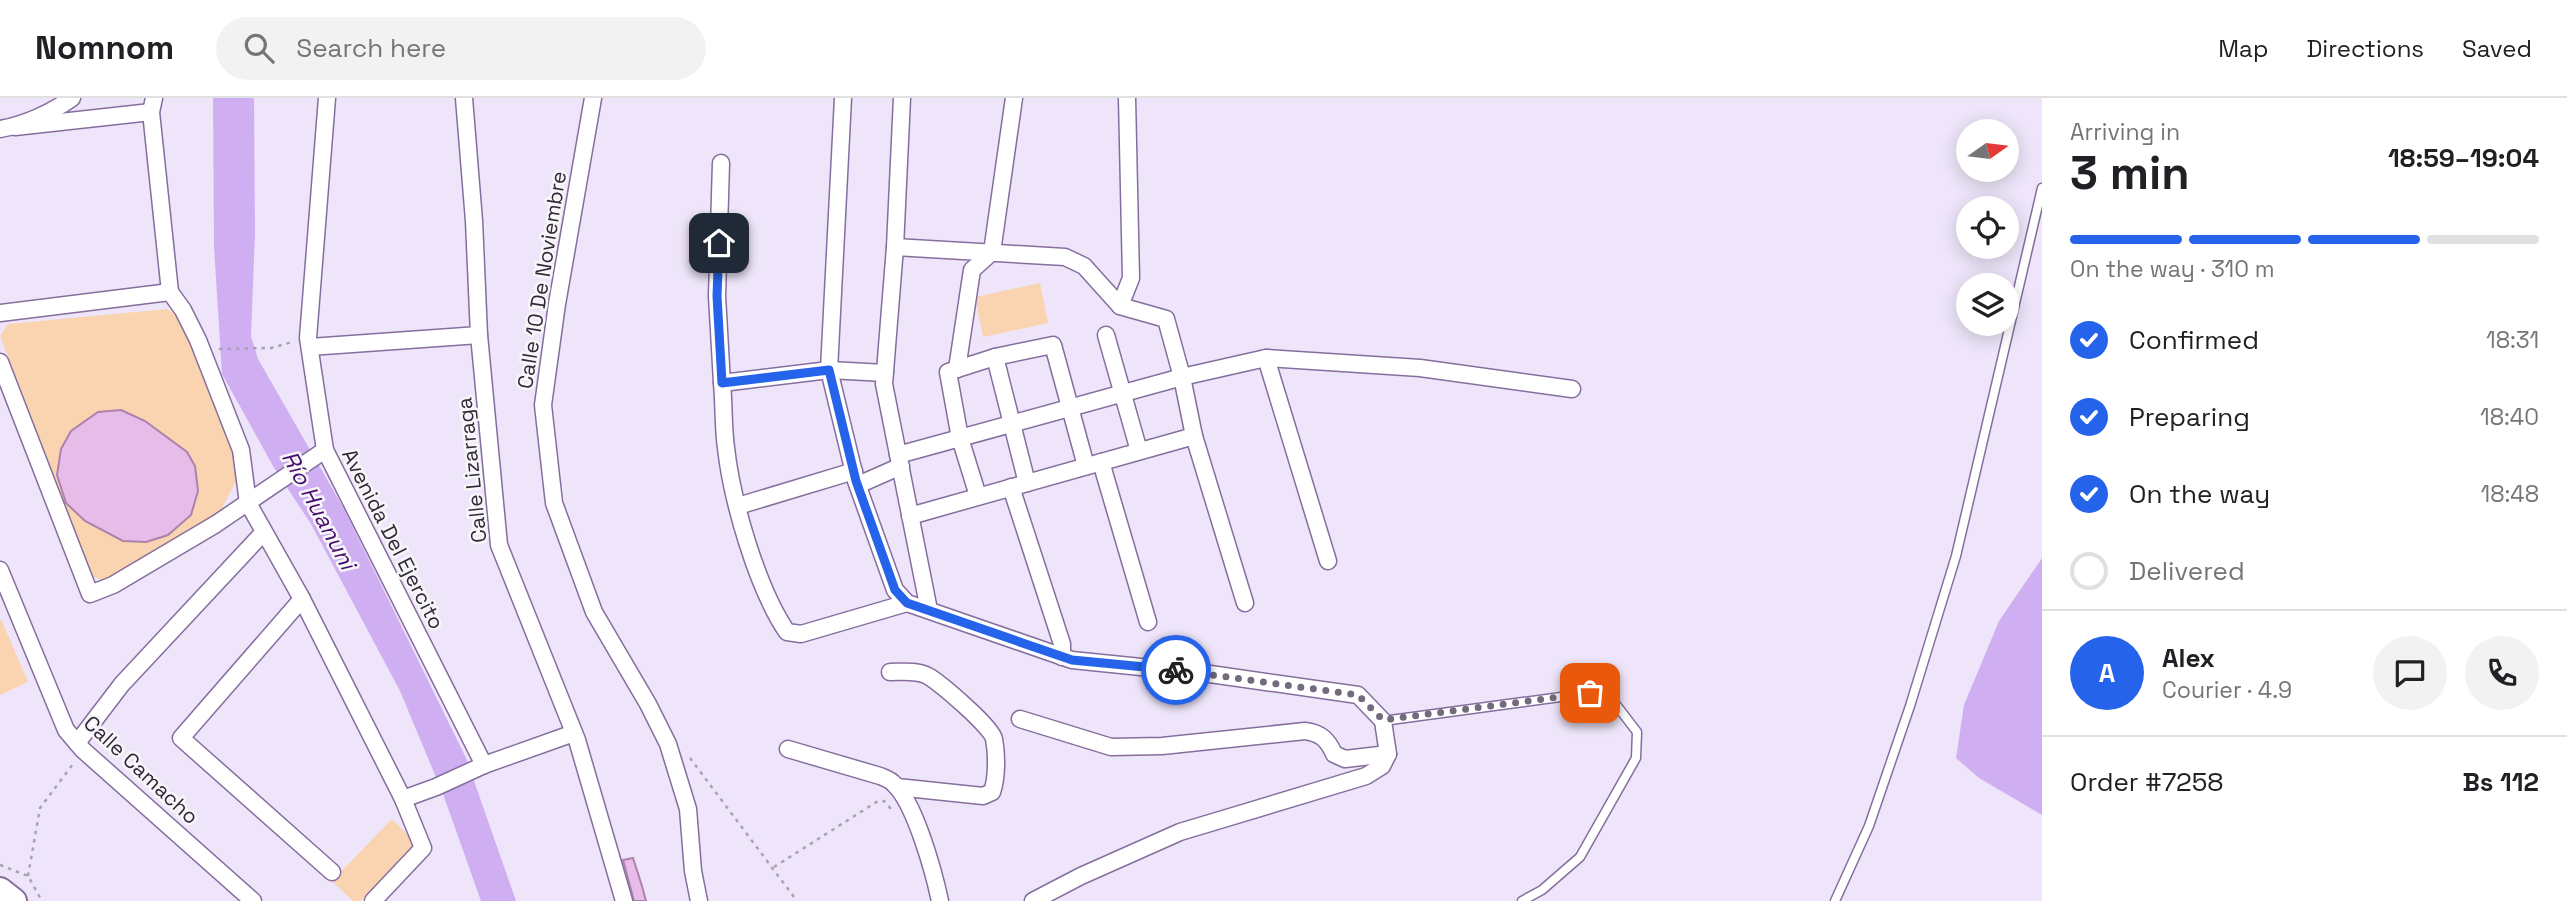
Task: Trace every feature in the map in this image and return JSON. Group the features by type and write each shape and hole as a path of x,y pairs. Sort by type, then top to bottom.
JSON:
{"main road":[{"path":"0,890 14,901"}],"street":[{"path":"8,128 72,98"},
{"name":"Avenida Del Ejercito","path":"327,98 309,342 320,453 480,767"},
{"name":"Calle Lizarraga","path":"464,98 474,221 479,335 499,545 574,733 624,901"},
{"name":"Calle 10 De Noviembre","path":"593,98 557,304 543,405 554,503 594,612 648,704 668,744 688,809 693,871 699,901"},
{"path":"843,98 829,370 856,478 895,590 907,603 1072,660 1210,674 1358,695 1383,720 1388,754 1382,766 1366,776 1180,832 1081,876 1033,901"},
{"path":"902,98 895,247 884,384 929,610"},
{"path":"957,369 972,270 992,252 1014,98"},
{"path":"1120,306 1131,278 1127,98"},
{"path":"8,128 153,105 170,292 183,310 198,340 241,450 248,503 302,600 403,799 422,848 373,901"},
{"path":"721,163 717,296 726,449 744,530 773,611 787,632 801,634 907,603"},
{"path":"895,247 1065,257 1084,266 1120,306 1166,319 1194,436 1245,603"},
{"path":"0,313 170,292"},
{"path":"309,342 479,335"},
{"path":"1106,335 1139,451"},
{"path":"978,496 960,438 948,372 995,357 1052,345 1070,408 1094,464 1149,622"},
{"path":"995,357 1027,483"},
{"path":"738,506 856,478 960,438 1182,377 1266,358 1420,368 1572,389"},
{"path":"1266,358 1328,561"},
{"path":"0,362 90,594 113,585 248,503 320,453"},
{"path":"722,383 829,370 885,373"},
{"path":"910,516 1194,436"},
{"path":"1011,487 1062,644 1062,657"},
{"path":"80,746 122,684 264,533"},
{"name":"Calle Camacho","path":"0,570 66,730 80,746 253,901"},
{"path":"302,600 181,738 332,872"},
{"path":"789,749 880,776 897,786 983,796 992,792 995,783 994,737 983,721 927,676 911,671 890,672"},
{"path":"1020,719 1111,747 1162,746 1305,731 1316,732 1328,741 1334,754 1345,759 1388,754"},
{"path":"403,799 480,767 574,733"},
{"path":"897,786 907,800 919,830 940,901"}],"lane":[{"path":"1835,901 1869,826 1910,706 1956,556 2042,188"},
{"path":"1383,720 1590,693 1614,702 1631,724 1637,732 1636,758 1580,857 1542,890 1522,901"}],"path":[{"path":"220,349 271,348 309,342"},
{"path":"42,901 28,876 40,808 80,746"},
{"path":"688,756 797,901"},
{"path":"774,867 878,801 884,801 893,812"},
{"path":"0,865 28,876"}],"shaded area":[{"path":"1040,283 1048,323 983,337 975,297"},
{"path":"167,309 184,319 241,471 217,518 108,582 91,576 0,336 8,324"},
{"path":"0,620 28,682 0,695"},
{"path":"392,819 416,843 361,901 353,901 332,881"}],"water":[{"name":"Río Huanuni","path":"213,98 254,98 255,233 251,336 258,359 344,509 466,758 516,901 481,901 443,794 400,691 311,524 273,466 222,374 214,247"},
{"path":"2042,558 2042,815 1979,778 1956,758 1964,705 1999,621"}],"building":[{"path":"121,410 145,421 187,452 195,466 198,491 191,515 168,535 146,542 123,541 85,521 66,503 57,475 61,449 71,431 98,412"},
{"path":"633,858 646,901 634,901 623,860"}],"way so far":[{"path":"1176,670 1358,695 1383,720 1590,693"}],"route":[{"path":"719,243 717,296 722,383 829,370 856,481 895,590 907,603 1072,660 1176,670"}]}
